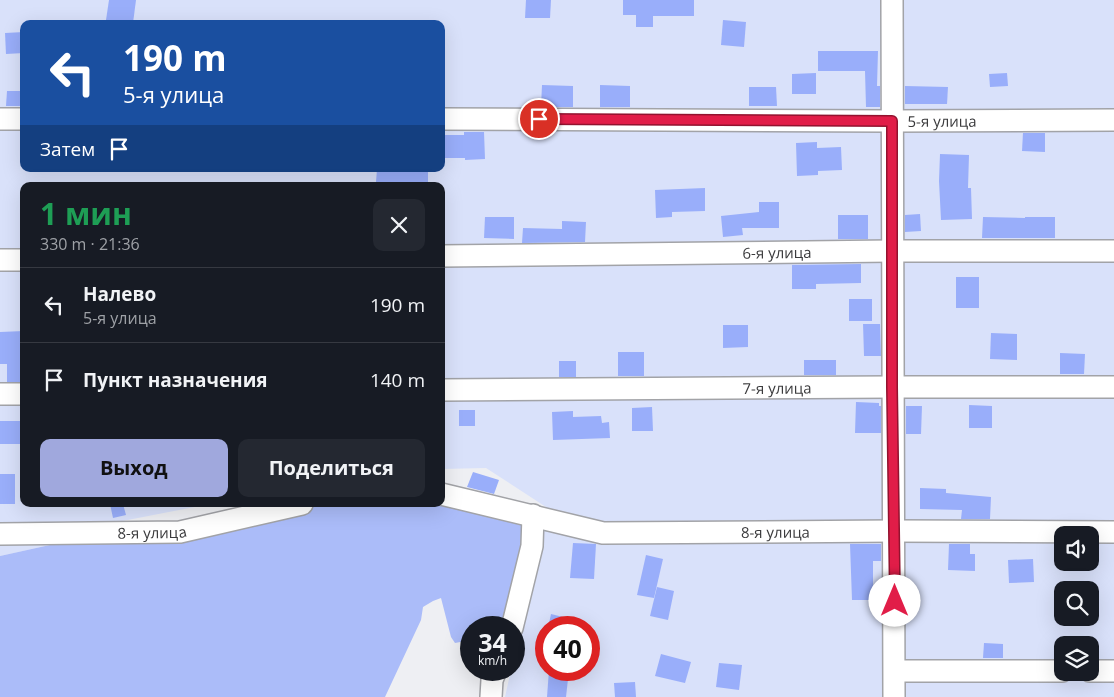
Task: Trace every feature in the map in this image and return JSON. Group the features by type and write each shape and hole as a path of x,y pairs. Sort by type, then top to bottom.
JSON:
{"street":[{"path":"892,0 894,697"},
{"path":"0,119 20,119"},
{"name":"5-я улица","path":"445,119 1114,120"},
{"name":"6-я улица","path":"445,256 892,251 1114,251"},
{"path":"0,260 20,260"},
{"name":"7-я улица","path":"445,390 1114,387"},
{"path":"0,394 20,394"},
{"name":"8-я улица","path":"445,495 603,533 1114,532"},
{"name":"8-я улица","path":"0,534 180,532 289,507"},
{"path":"515,616 532,546 533,515"},
{"path":"1099,671 1114,670"},
{"path":"895,672 1054,671"},
{"path":"491,697 492,681"}],"shaded area":[{"path":"0,0 1114,0 1114,697 505,697 509,681 525,681 525,616 522,616 543,511 546,507 486,468 445,469 445,182 20,182 20,507 195,507 107,524 77,539 0,556"},
{"path":"445,505 528,524 509,616 460,616 460,642 455,643 451,637 441,598 423,607 421,620 385,697 0,697 0,556 77,539 277,507 445,507"}],"building":[{"path":"109,0 136,0 133,20 106,20"},
{"path":"526,0 551,0 550,18 525,18"},
{"path":"623,0 694,0 694,16 653,16 653,27 636,27 636,15 623,15"},
{"path":"723,20 746,22 744,47 721,45"},
{"path":"20,32 20,53 6,54 5,33"},
{"path":"818,51 878,51 877,86 880,86 880,107 866,107 865,71 818,71"},
{"path":"816,73 816,94 792,94 792,74"},
{"path":"1007,73 1008,86 990,87 989,74"},
{"path":"542,85 573,86 573,107 541,107"},
{"path":"600,85 630,86 630,107 600,107"},
{"path":"905,86 948,87 947,104 905,104"},
{"path":"749,87 776,87 777,106 749,106"},
{"path":"7,91 20,91 20,106 6,106"},
{"path":"464,132 484,132 485,159 445,158 445,135 464,135"},
{"path":"1023,133 1045,133 1045,152 1022,151"},
{"path":"817,142 817,148 841,147 842,170 818,171 818,175 797,176 796,143"},
{"path":"940,154 969,155 968,188 971,188 972,219 941,220"},
{"path":"377,172 428,172 428,182 376,182"},
{"path":"705,188 705,211 672,212 672,217 656,218 655,190"},
{"path":"759,202 779,202 779,228 742,228 743,235 723,237 721,216 759,212"},
{"path":"920,214 921,231 905,232 905,215"},
{"path":"838,215 868,215 868,239 838,239"},
{"path":"485,217 514,217 514,239 484,238"},
{"path":"983,217 1055,217 1055,238 982,238"},
{"path":"562,221 586,222 585,242 522,243 523,228 562,229"},
{"path":"861,264 861,283 816,284 816,289 792,289 792,265"},
{"path":"956,277 979,277 979,308 956,308"},
{"path":"849,299 872,299 872,321 849,321"},
{"path":"863,324 880,324 881,356 864,356"},
{"path":"723,325 748,325 748,347 723,348"},
{"path":"20,331 20,382 7,382 7,364 0,364 0,332"},
{"path":"991,333 1017,334 1017,360 990,359"},
{"path":"618,352 644,352 644,376 618,376"},
{"path":"1060,353 1085,354 1084,374 1060,374"},
{"path":"804,360 836,360 836,375 804,375"},
{"path":"559,361 576,361 576,377 559,377"},
{"path":"856,402 879,403 879,406 881,406 881,433 855,433"},
{"path":"969,405 992,406 992,428 969,428"},
{"path":"906,406 922,406 921,434 906,434"},
{"path":"652,407 653,431 632,431 632,408"},
{"path":"459,410 475,410 475,426 459,426"},
{"path":"573,411 573,417 601,416 602,423 609,422 610,438 553,440 552,412"},
{"path":"0,421 20,421 20,444 0,444"},
{"path":"473,472 499,480 494,494 467,487"},
{"path":"0,474 15,474 15,504 0,504"},
{"path":"920,488 946,489 946,493 991,497 990,519 961,519 962,510 920,509"},
{"path":"111,507 124,507 126,515 113,518"},
{"path":"573,543 596,544 594,579 570,578"},
{"path":"850,544 881,544 881,561 873,561 873,600 852,600"},
{"path":"949,544 970,544 970,554 975,554 975,571 948,570"},
{"path":"646,555 663,559 654,598 637,595"},
{"path":"1033,559 1034,582 1009,583 1008,560"},
{"path":"657,587 674,591 668,620 650,616"},
{"path":"984,643 1003,644 1003,658 983,658"},
{"path":"661,654 691,662 685,683 655,676"},
{"path":"719,663 742,665 739,690 716,687"},
{"path":"548,681 568,681 566,697 547,697"},
{"path":"635,682 636,697 615,697 614,683"}],"route":[{"path":"539,119 892,121 892,387 895,601"}]}
